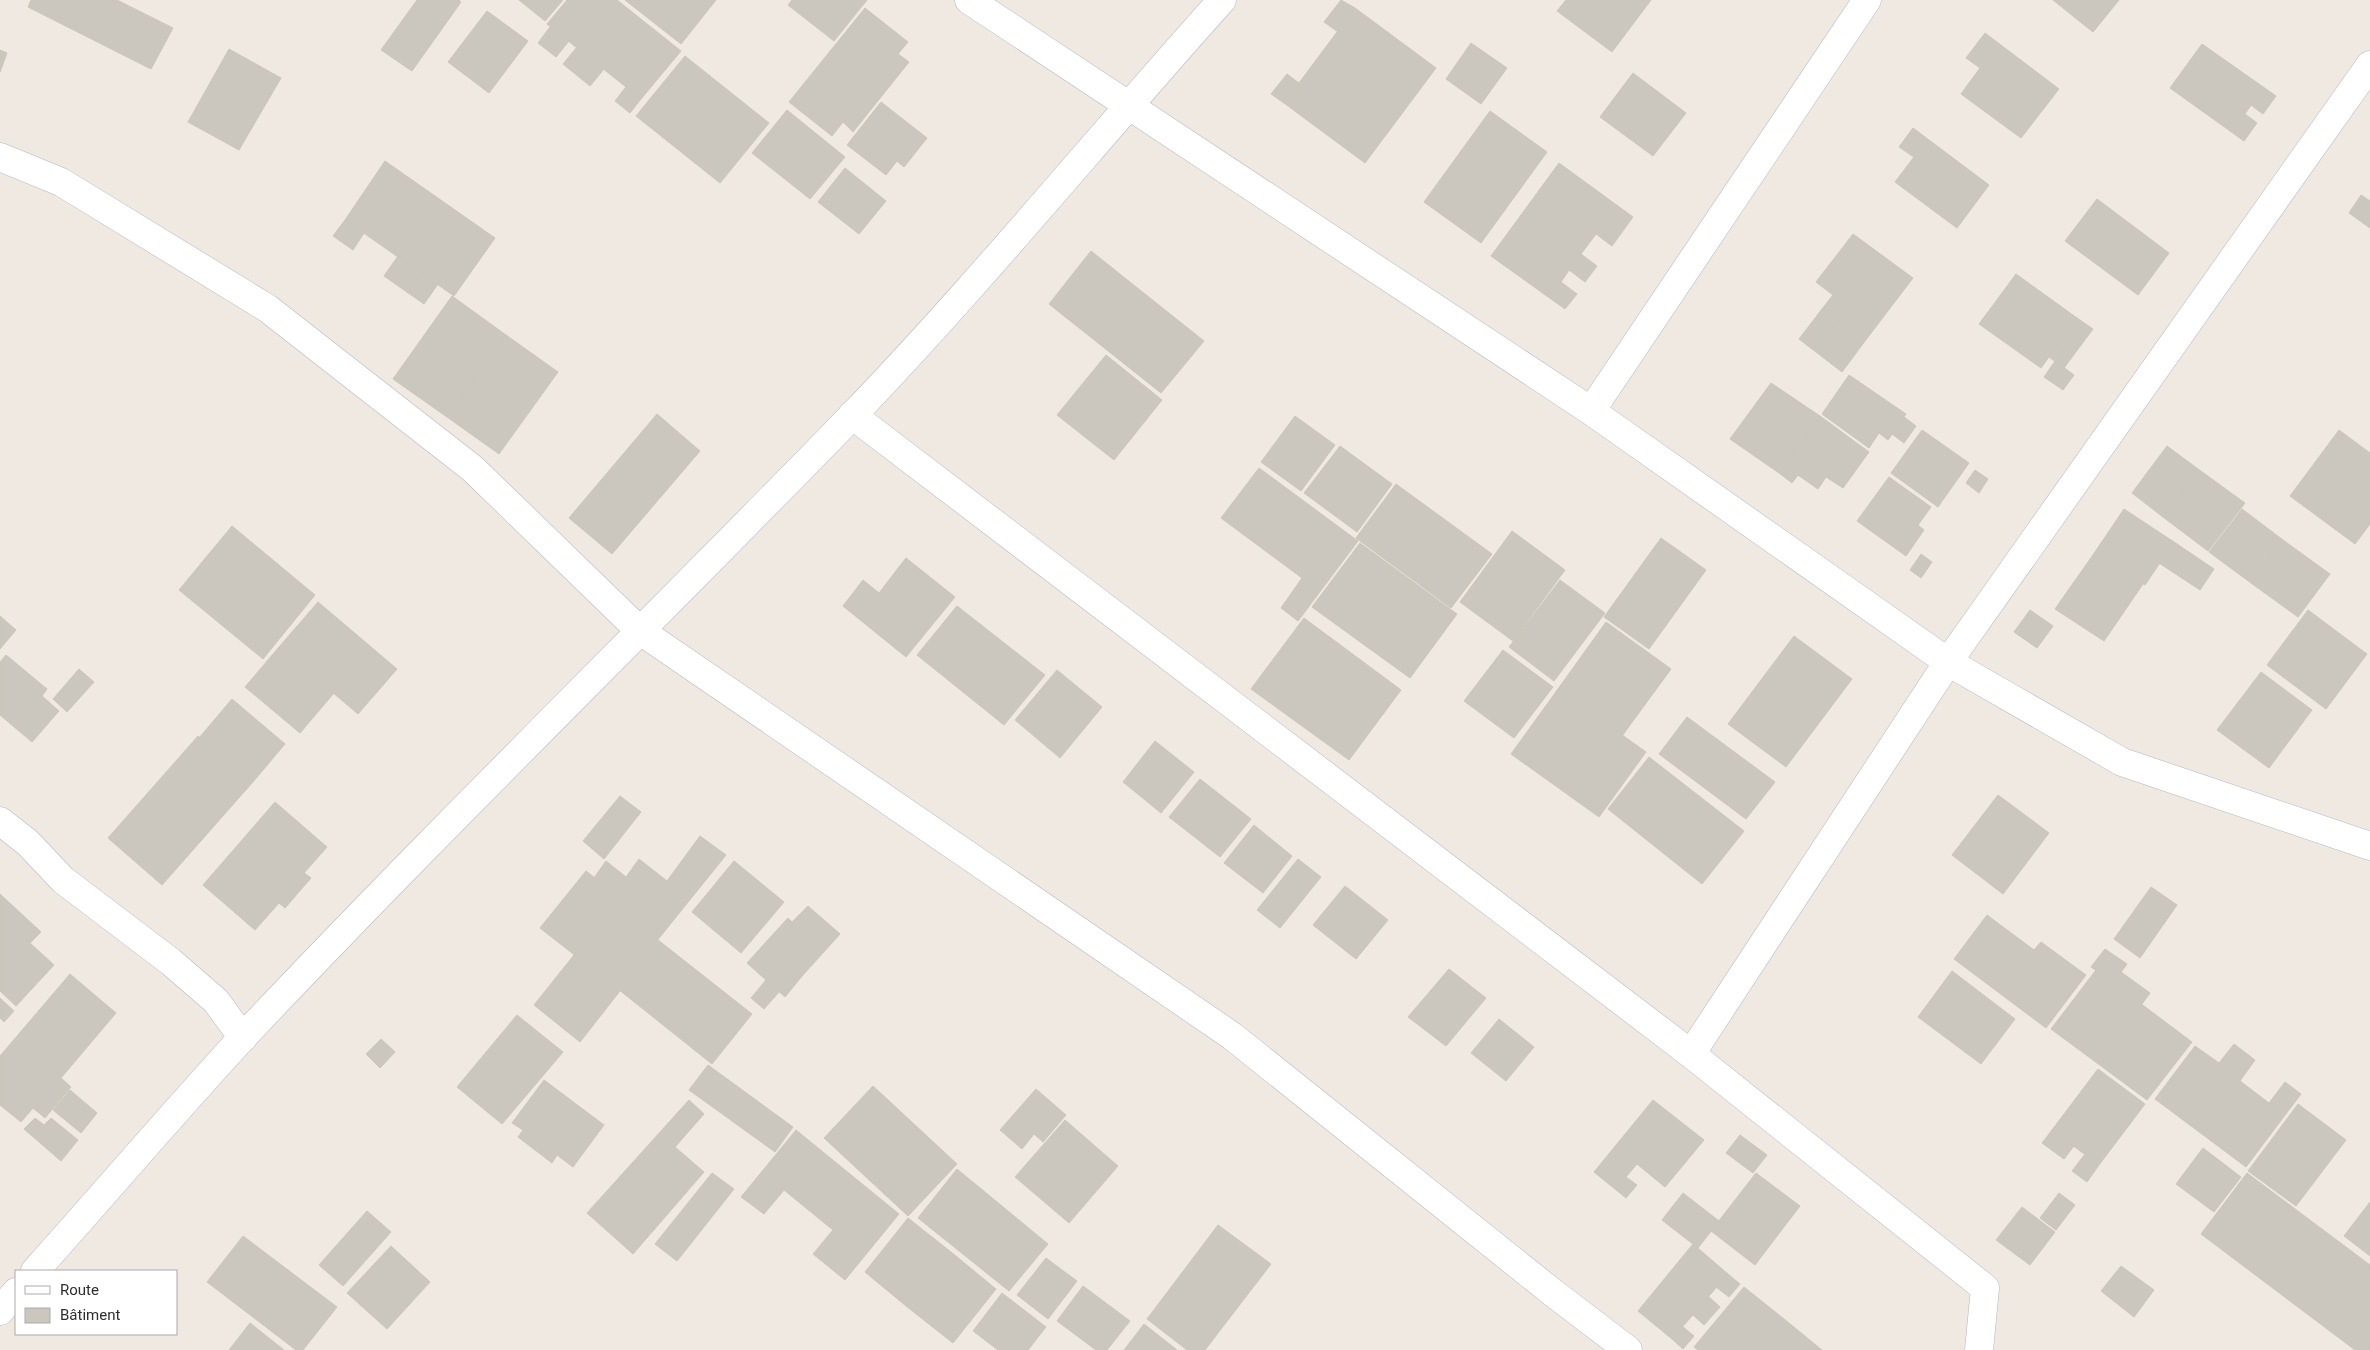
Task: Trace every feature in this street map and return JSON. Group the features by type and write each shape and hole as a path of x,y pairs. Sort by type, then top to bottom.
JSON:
{"street":[{"path":"969,0 1591,411 1948,662 2122,762 2370,846"},
{"path":"36,1270 243,1038 639,630 852,415 999,254 1222,0"},
{"path":"1591,411 1867,0"},
{"path":"1690,1054 1948,662 2370,66"},
{"path":"0,157 61,182 267,308 473,469 639,630 1232,1036 1552,1292 1628,1350"},
{"path":"852,415 1690,1054 1985,1288 1979,1350"},
{"path":"0,821 28,843 63,880 171,962 216,1001 243,1038"},
{"path":"0,1311 15,1293"}],"building":[{"path":"31,0 117,0 173,28 151,69 28,7"},
{"path":"417,0 459,0 461,2 412,71 381,50"},
{"path":"519,0 563,0 545,21"},
{"path":"567,0 617,0 681,51 641,99 547,24"},
{"path":"625,0 716,0 681,44"},
{"path":"792,0 867,0 834,41 788,5"},
{"path":"1341,0 1355,8 1338,32 1324,22"},
{"path":"1566,0 1651,0 1612,52 1557,11"},
{"path":"2053,0 2119,0 2093,32"},
{"path":"865,8 908,42 898,54 909,62 853,132 843,122 832,136 789,102"},
{"path":"1355,8 1436,68 1365,163 1284,103"},
{"path":"487,11 528,41 489,93 448,62"},
{"path":"550,27 569,41 556,57 538,43"},
{"path":"1985,33 2059,89 2021,138 1961,94 1980,68 1966,58"},
{"path":"1471,43 1507,68 1481,104 1446,79"},
{"path":"2202,44 2276,96 2263,114 2251,105 2245,114 2257,123 2244,141 2170,88"},
{"path":"577,47 604,69 590,86 563,64"},
{"path":"229,49 281,78 239,150 188,122"},
{"path":"0,50 7,53 0,72"},
{"path":"685,56 769,123 720,183 636,116"},
{"path":"1633,73 1686,113 1653,156 1600,117"},
{"path":"1287,74 1299,83 1284,103 1271,94"},
{"path":"626,87 641,99 630,113 615,101"},
{"path":"881,102 927,138 904,167 897,161 886,175 847,145"},
{"path":"787,110 845,157 810,199 752,153"},
{"path":"1490,111 1547,152 1481,243 1424,202"},
{"path":"1913,128 1989,185 1957,228 1895,182 1914,157 1899,147"},
{"path":"385,161 495,238 454,296 345,220"},
{"path":"1559,163 1633,217 1612,246 1596,234 1581,254 1597,266 1585,282 1569,270 1561,282 1577,294 1565,309 1491,256"},
{"path":"845,168 886,201 859,234 818,202"},
{"path":"2361,195 2370,201 2370,228 2349,213"},
{"path":"2097,199 2169,253 2138,295 2065,241"},
{"path":"345,220 364,233 353,250 333,236"},
{"path":"1853,234 1913,278 1865,341 1822,309 1833,295 1816,282"},
{"path":"1091,251 1204,341 1161,393 1049,304"},
{"path":"398,256 438,284 424,304 384,276"},
{"path":"2016,274 2077,318 2041,368 1979,324"},
{"path":"452,296 506,335 447,417 393,379"},
{"path":"1822,309 1865,341 1842,372 1799,339"},
{"path":"2077,318 2093,329 2064,368 2049,357"},
{"path":"506,335 558,372 499,454 447,417"},
{"path":"1106,355 1162,400 1114,460 1057,415"},
{"path":"2055,361 2074,375 2063,390 2044,377"},
{"path":"1849,375 1906,414 1888,440 1879,433 1869,448 1822,414"},
{"path":"1771,383 1820,416 1779,473 1730,439"},
{"path":"657,414 700,451 612,554 569,518"},
{"path":"1295,416 1335,445 1301,491 1261,462"},
{"path":"1820,416 1869,452 1843,488 1826,477 1818,489 1798,475 1792,483 1779,473"},
{"path":"1904,417 1916,426 1904,443 1892,434"},
{"path":"1922,430 1969,463 1938,507 1891,473"},
{"path":"2339,430 2370,453 2370,524 2355,544 2290,496"},
{"path":"1340,446 1392,484 1357,532 1304,493"},
{"path":"2167,446 2198,469 2163,517 2132,493"},
{"path":"1259,468 1358,541 1298,621 1281,608 1302,578 1221,518"},
{"path":"2198,469 2245,503 2208,551 2163,517"},
{"path":"1975,470 1988,479 1979,493 1966,483"},
{"path":"1889,477 1931,507 1918,525 1924,530 1906,556 1857,521"},
{"path":"1396,484 1492,554 1451,608 1356,538"},
{"path":"2124,509 2174,542 2145,585 2095,552"},
{"path":"2242,509 2283,540 2251,583 2209,552"},
{"path":"232,526 315,595 263,659 179,590"},
{"path":"1512,531 1565,570 1513,641 1460,602"},
{"path":"1661,538 1706,570 1649,649 1604,617"},
{"path":"2283,540 2330,574 2298,617 2251,583"},
{"path":"2174,542 2214,569 2200,590 2159,563"},
{"path":"1360,543 1457,614 1410,678 1312,607"},
{"path":"2095,552 2143,584 2104,641 2055,609"},
{"path":"1921,554 1932,562 1921,578 1910,570"},
{"path":"906,558 955,597 906,657 843,606 863,580 879,593"},
{"path":"1560,580 1605,613 1554,681 1509,647"},
{"path":"318,602 397,669 358,714 279,647"},
{"path":"957,606 1045,675 1004,725 917,655"},
{"path":"2030,610 2053,626 2037,648 2014,632"},
{"path":"2308,610 2367,654 2326,709 2267,665"},
{"path":"0,616 16,630 0,649"},
{"path":"1304,618 1401,690 1349,760 1251,689"},
{"path":"1606,622 1671,669 1622,736 1558,689"},
{"path":"1794,636 1852,679 1786,767 1728,724"},
{"path":"279,647 334,693 300,733 245,687"},
{"path":"1503,650 1553,687 1514,738 1464,701"},
{"path":"6,655 47,689 42,696 59,711 32,742 0,715 0,662"},
{"path":"79,669 94,682 67,712 53,699"},
{"path":"1057,670 1102,707 1060,758 1015,720"},
{"path":"2261,672 2312,710 2269,768 2217,730"},
{"path":"1558,689 1646,752 1599,817 1511,754"},
{"path":"232,699 285,744 252,783 199,738"},
{"path":"1687,717 1775,782 1746,819 1659,754"},
{"path":"198,736 252,783 162,885 108,838"},
{"path":"1155,741 1194,772 1161,813 1123,782"},
{"path":"1649,757 1744,831 1702,884 1608,809"},
{"path":"1200,779 1251,819 1220,857 1169,817"},
{"path":"1998,795 2049,833 2003,894 1952,855"},
{"path":"620,796 641,812 604,859 583,841"},
{"path":"275,802 327,847 304,873 311,878 285,908 279,903 255,930 203,885"},
{"path":"1254,825 1292,856 1263,893 1224,863"},
{"path":"700,836 726,855 664,932 594,878 606,861 626,877 639,859 667,881"},
{"path":"1298,859 1321,877 1280,928 1257,910"},
{"path":"734,861 784,902 741,953 692,912"},
{"path":"586,871 664,932 618,989 540,928"},
{"path":"1345,886 1388,920 1356,959 1313,925"},
{"path":"2151,887 2177,905 2140,958 2114,939"},
{"path":"0,894 41,932 30,943 54,965 16,1006 0,991"},
{"path":"808,906 840,934 803,975 766,942 788,918 792,922"},
{"path":"1987,915 2034,950 2041,942 2086,975 2046,1028 1954,959"},
{"path":"658,940 752,1014 712,1064 618,989"},
{"path":"766,942 803,975 785,997 747,963"},
{"path":"2105,949 2127,964 2113,983 2091,967"},
{"path":"574,955 620,991 580,1042 534,1005"},
{"path":"1449,969 1486,998 1446,1046 1408,1017"},
{"path":"2096,970 2192,1042 2147,1100 2051,1029"},
{"path":"1952,971 2015,1019 1981,1064 1918,1017"},
{"path":"2121,972 2150,993 2142,1004 2113,983"},
{"path":"70,974 116,1013 61,1078 71,1087 45,1118 33,1108 21,1122 0,1105 0,1056"},
{"path":"766,980 779,992 764,1009 751,998"},
{"path":"0,998 14,1011 4,1022 0,1018"},
{"path":"517,1015 563,1052 502,1124 457,1087"},
{"path":"1499,1019 1534,1047 1506,1081 1471,1053"},
{"path":"381,1039 395,1052 380,1068 366,1054"},
{"path":"2234,1044 2255,1060 2240,1081 2269,1103 2285,1082 2301,1094 2246,1167 2155,1099 2195,1046 2219,1063"},
{"path":"708,1065 793,1127 775,1152 689,1090"},
{"path":"2098,1069 2145,1104 2099,1165 2052,1130"},
{"path":"544,1080 604,1125 573,1167 557,1155 552,1163 518,1137 523,1130 512,1123"},
{"path":"873,1086 957,1164 908,1216 824,1138"},
{"path":"1036,1089 1066,1115 1043,1142 1034,1134 1022,1149 1000,1130"},
{"path":"70,1090 97,1113 81,1133 53,1110"},
{"path":"689,1100 704,1114 675,1147 704,1172 633,1254 587,1213"},
{"path":"1653,1100 1704,1140 1665,1187 1637,1164 1626,1177 1637,1185 1626,1198 1594,1172"},
{"path":"2298,1104 2346,1140 2296,1206 2248,1171"},
{"path":"35,1118 44,1125 51,1118 78,1140 61,1161 24,1129"},
{"path":"1065,1120 1118,1166 1069,1223 1015,1177"},
{"path":"796,1130 899,1214 845,1280 813,1254 833,1230 784,1190 764,1214 741,1197"},
{"path":"2052,1130 2074,1146 2064,1159 2042,1143"},
{"path":"1740,1135 1767,1155 1753,1173 1726,1153"},
{"path":"2203,1148 2241,1177 2214,1212 2176,1184"},
{"path":"2085,1154 2099,1165 2087,1182 2072,1171"},
{"path":"957,1169 1048,1244 1009,1291 918,1218"},
{"path":"712,1173 734,1189 677,1261 655,1244"},
{"path":"1756,1173 1800,1206 1755,1265 1711,1231"},
{"path":"2247,1173 2370,1265 2370,1350 2355,1350 2201,1234"},
{"path":"1683,1193 1719,1221 1698,1248 1662,1220"},
{"path":"2059,1193 2075,1205 2056,1230 2040,1218"},
{"path":"2370,1202 2370,1256 2344,1236"},
{"path":"2022,1207 2055,1232 2030,1265 1996,1240"},
{"path":"367,1211 391,1232 343,1286 319,1265"},
{"path":"908,1218 951,1252 906,1306 865,1272"},
{"path":"1218,1225 1271,1264 1205,1350 1187,1350 1147,1319"},
{"path":"243,1236 337,1307 303,1350 296,1350 207,1282"},
{"path":"1693,1244 1728,1274 1672,1339 1638,1311"},
{"path":"391,1246 430,1282 387,1329 347,1293"},
{"path":"951,1252 996,1289 953,1343 906,1306"},
{"path":"1046,1258 1077,1281 1048,1319 1017,1295"},
{"path":"2121,1266 2154,1290 2134,1317 2101,1291"},
{"path":"1728,1274 1740,1284 1729,1297 1716,1287"},
{"path":"1083,1286 1130,1321 1107,1350 1096,1350 1057,1321"},
{"path":"1744,1287 1789,1323 1766,1350 1698,1350 1694,1347"},
{"path":"1002,1293 1046,1327 1028,1350 998,1350 973,1331"},
{"path":"1708,1296 1720,1307 1704,1325 1693,1315"},
{"path":"250,1323 284,1350 229,1350"},
{"path":"1789,1323 1822,1350 1766,1350"},
{"path":"1144,1324 1177,1350 1124,1350"},
{"path":"1683,1327 1694,1336 1683,1349 1672,1339"}]}
